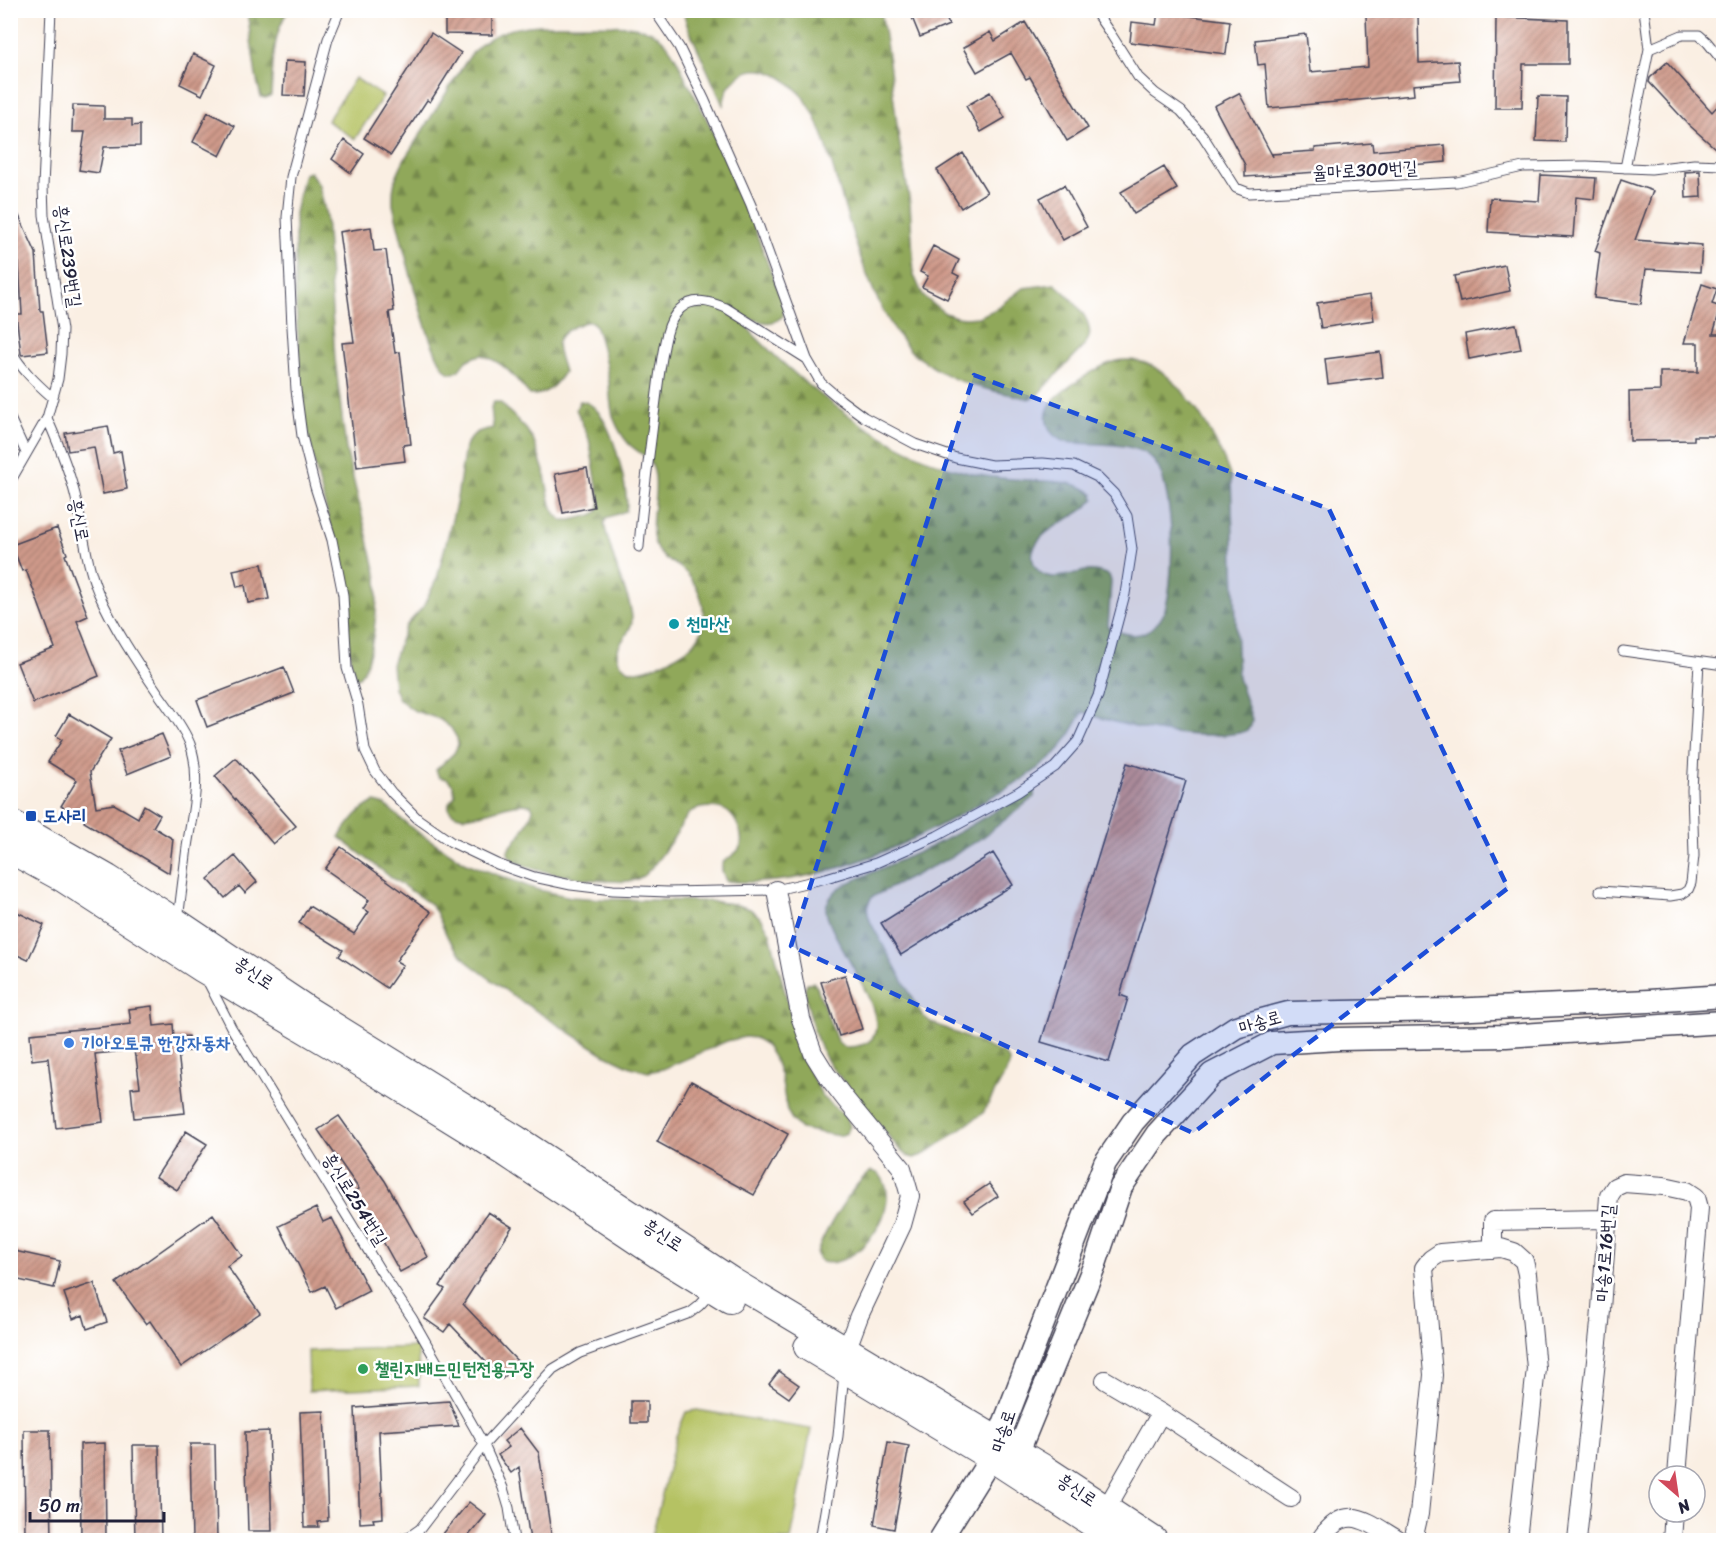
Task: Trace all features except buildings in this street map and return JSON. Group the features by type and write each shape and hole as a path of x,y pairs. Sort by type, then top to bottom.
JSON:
{"main road":[{"name":"흥신로","path":"10,822 108,878 182,931 507,1132 734,1282 845,1361"},
{"name":"흥신로","path":"12,854 63,879 197,959 504,1153 714,1290 1003,1450 1106,1509 1154,1540"},
{"name":"흥신로","path":"1003,1450 1117,1540"}],"street":[{"path":"776,890 801,1019 813,1053 846,1100 902,1168 910,1196 902,1226 859,1316 845,1361"},
{"name":"마송로","path":"1003,1450 1105,1163 1133,1122 1193,1055 1236,1027 1288,1013 1450,1010 1724,996"},
{"name":"마송로","path":"1003,1450 1095,1264 1121,1187 1157,1134 1212,1074 1272,1043 1339,1038 1506,1036 1724,1022"},
{"name":"마송1로16번길","path":"1577,1540 1600,1323 1609,1196 1615,1187 1624,1183 1664,1186 1687,1191 1696,1197 1699,1208 1678,1464"},
{"path":"1493,1249 1493,1221 1607,1219"},
{"path":"1413,1540 1419,1514 1433,1375 1424,1268 1440,1253 1501,1248 1514,1252 1524,1261 1536,1368 1517,1540"},
{"path":"1105,1380 1161,1413 1291,1498"},
{"path":"1106,1509 1161,1413"},
{"path":"940,1540 1003,1450"},
{"path":"1320,1540 1339,1520 1351,1517 1365,1520 1398,1540"},
{"path":"1672,1540 1673,1524"}],"lane":[{"name":"흥신로239번길","path":"10,482 47,418 58,379 61,354 62,330 44,215 51,10"},
{"path":"340,10 328,39 291,177 287,217 292,327 302,436 332,540 343,595 347,668 358,705 365,750 375,771 392,794 418,819 451,842 497,864 534,877 571,885 613,890 668,892 776,890 876,863 937,836 1018,792 1055,767 1078,741 1098,696 1125,594 1132,549 1127,516 1114,494 1097,477 1074,466 1043,463 991,465 956,458 915,444 864,417 821,383 807,359 751,205 705,100 684,58 654,10"},
{"name":"율마로300번길","path":"1094,10 1138,77 1180,111 1203,136 1236,188 1249,193 1457,182 1523,167 1587,166 1651,169 1694,164 1724,165"},
{"path":"1624,168 1649,49 1644,10"},
{"path":"1649,49 1682,35 1699,35 1724,63"},
{"path":"639,547 663,350 671,321 680,309 691,302 714,303 726,308 807,359"},
{"path":"10,349 30,378 53,398"},
{"path":"10,418 26,453"},
{"name":"흥신로","path":"47,418 67,467 77,503 87,558 110,618 189,743 194,762 196,790 182,931"},
{"path":"1623,651 1724,665"},
{"path":"1600,891 1670,896 1682,894 1688,890 1691,883 1694,837 1692,790 1699,662"},
{"name":"흥신로254번길","path":"197,959 231,1027 380,1270 412,1318 484,1445 503,1488 514,1540"},
{"path":"396,1540 410,1536 420,1529 484,1445 553,1369 600,1345 678,1319 699,1306 714,1290"},
{"path":"820,1540 838,1436 845,1361"}],"highlighted area":[{"path":"974,375 1329,509 1508,888 1193,1133 791,946"}],"green space":[{"path":"247,11 288,11 276,41 271,95 266,98 261,97 256,76"},
{"path":"683,11 881,11 910,203 914,275 923,296 945,313 956,317 978,317 994,310 1023,288 1055,284 1079,308 1088,322 1089,337 1084,346 1036,396 1029,399 960,381 913,353 896,332 873,290 856,244 822,134 804,98 795,88 773,73 762,70 750,71 739,76 729,87 723,105 687,25"},
{"path":"629,26 654,33 670,48 677,60 729,166 784,307 783,316 774,322 747,318 748,328 753,334 798,377 824,397 878,434 907,450 965,472 996,478 1053,481 1078,486 1093,494 1094,499 1088,506 1045,533 1033,551 1033,560 1035,566 1045,576 1059,577 1089,571 1109,575 1111,581 1108,628 1126,634 1139,634 1152,628 1162,618 1167,601 1171,541 1170,519 1163,480 1158,467 1141,451 1116,445 1066,442 1058,439 1049,428 1046,419 1047,411 1051,403 1072,385 1112,362 1129,360 1146,363 1163,373 1178,387 1193,404 1205,424 1231,478 1238,678 1252,719 1251,726 1246,731 1214,735 1161,732 1129,726 1083,712 1063,744 1048,761 1025,778 962,814 898,846 863,859 794,878 759,882 726,881 722,863 738,851 741,840 734,819 728,812 720,809 701,808 690,813 656,863 643,876 636,880 625,881 550,873 511,858 508,850 529,820 533,809 531,805 508,806 467,817 452,813 449,803 455,796 453,785 447,779 439,777 436,770 454,753 458,745 457,738 451,728 439,719 415,711 399,699 394,688 392,664 405,627 423,607 437,578 456,504 465,447 476,433 493,428 491,407 494,402 500,402 533,439 544,471 551,505 556,515 562,520 592,515 598,511 600,502 589,439 576,409 580,401 591,405 600,414 608,428 620,462 627,505 626,511 606,518 604,524 632,614 629,631 618,650 617,656 622,665 634,671 666,661 695,642 703,626 702,602 695,584 682,569 661,555 657,549 652,530 655,488 653,468 645,457 628,443 615,422 605,361 595,325 592,322 582,323 560,337 557,346 564,372 554,385 541,394 530,395 504,367 482,355 469,359 457,371 451,373 443,366 434,350 425,325 393,205 395,182 404,160 475,50 489,38 518,28"},
{"path":"355,78 383,96 355,139 327,121"},
{"path":"310,172 319,185 326,215 335,359 346,449 377,577 376,615 371,646 368,660 358,678 355,677 350,658 345,582 315,466 301,388 295,290 295,213 303,176"},
{"path":"1029,790 1034,791 1034,797 982,838 951,857 872,897 868,904 871,923 922,1015 931,1022 1004,1054 1009,1060 1009,1066 983,1113 925,1154 914,1158 907,1156 830,1065 814,1031 805,988 807,983 813,982 817,987 837,1041 844,1047 867,1043 876,1030 874,1012 830,923 827,905 836,891 854,880 943,841"},
{"path":"375,802 385,805 413,829 466,863 535,889 571,897 709,901 734,904 750,909 762,919 770,933 802,1058 823,1097 847,1118 850,1126 847,1133 839,1136 801,1129 793,1121 787,1111 781,1077 775,1060 765,1044 755,1038 745,1037 727,1041 663,1069 648,1072 631,1067 602,1053 513,996 470,964 458,951 448,938 430,904 339,837 359,812"},
{"path":"872,1171 883,1179 887,1197 885,1211 879,1225 871,1238 848,1257 835,1262 822,1262 817,1254 832,1222 848,1196"},
{"name":"챌린지배드민턴전용구장","path":"418,1347 419,1386 309,1391 308,1351"},
{"path":"697,1410 811,1429 791,1540 651,1540 676,1436 686,1412"}],"place":[{"name":"천마산","path":"674,624"},
{"name":"도사리","path":"31,816"},
{"name":"기아오토큐 한강자동차","path":"69,1043"},
{"name":"챌린지배드민턴전용구장","path":"363,1369"}]}
